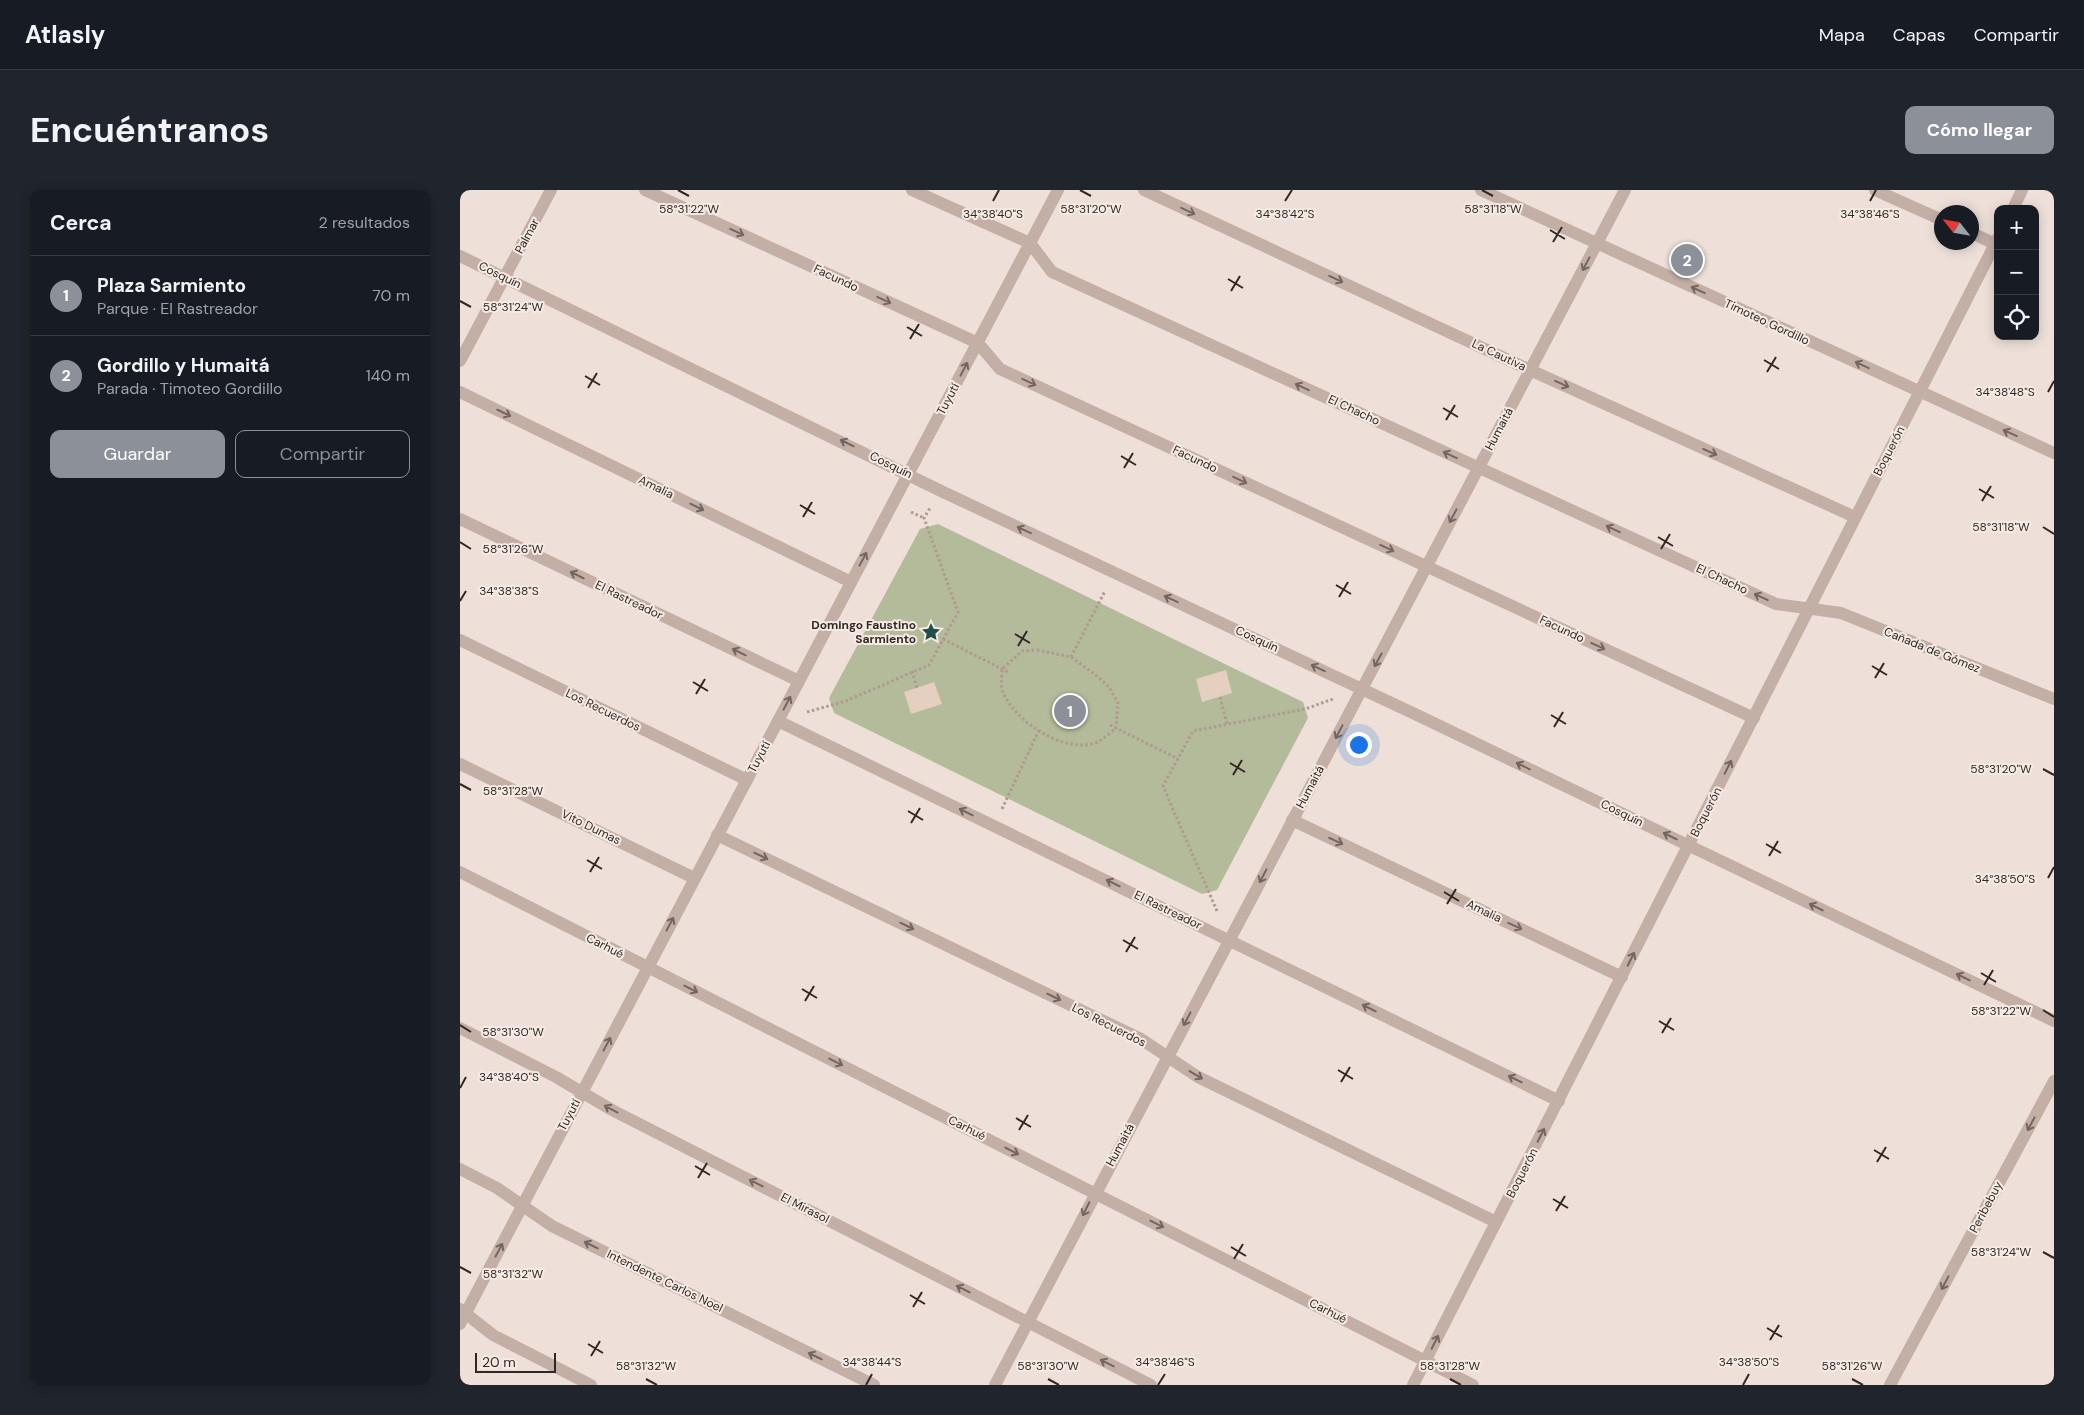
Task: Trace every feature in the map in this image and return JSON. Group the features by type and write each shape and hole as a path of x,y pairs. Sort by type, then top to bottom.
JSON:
{"street":[{"name":"Palmar","path":"460,361 551,190"},
{"name":"Facundo","path":"644,190 978,342 1000,369 1754,718"},
{"name":"El Chacho","path":"912,190 1030,244 1052,272 1776,604 1808,608"},
{"name":"Tuyutí","path":"462,1315 522,1205 1058,190"},
{"name":"La Cautiva","path":"1144,190 1530,370 1855,517"},
{"name":"Timoteo Gordillo","path":"1480,190 2054,453"},
{"name":"Humaitá","path":"995,1385 1095,1192 1625,190"},
{"path":"1875,190 1934,216"},
{"path":"2015,205 2022,190"},
{"path":"1979,235 1994,240"},
{"name":"Boquerón","path":"1412,1385 1689,846 1808,608 1994,245"},
{"name":"Cosquín","path":"460,256 941,490 1362,689 2054,1021"},
{"name":"Amalia","path":"460,392 851,582"},
{"name":"El Rastreador","path":"460,518 799,681"},
{"name":"Cañada de Gómez","path":"1808,608 1841,613 2054,699"},
{"name":"Los Recuerdos","path":"460,640 746,780"},
{"name":"El Rastreador","path":"778,720 1559,1100"},
{"name":"Vito Dumas","path":"460,764 694,878"},
{"name":"Amalia","path":"1292,820 1622,976"},
{"name":"Los Recuerdos","path":"717,834 1141,1039 1198,1077 1496,1222"},
{"name":"Carhué","path":"460,872 1473,1385"},
{"name":"El Mirasol","path":"460,1028 1151,1385"},
{"name":"Peribebuy","path":"1890,1385 2054,1081"},
{"name":"Intendente Carlos Noel","path":"460,1169 496,1188 552,1226 874,1385"},
{"path":"462,1315 493,1335 591,1385"}],"path":[{"path":"831,705 846,701 929,665 958,612 924,518 941,490"},
{"path":"1071,657 1099,602"},
{"path":"944,639 1008,672"},
{"path":"1037,650 1071,657 1109,687 1118,703 1116,728 1098,742 1077,743 1056,740 1039,730 1011,707 1002,690 1002,669 1022,652 1037,650"},
{"path":"912,671 917,688"},
{"path":"1209,891 1162,786 1193,731 1305,709 1362,689"},
{"path":"1220,697 1227,724"},
{"path":"1110,725 1178,759"},
{"path":"1008,798 1039,730"}],"green space":[{"path":"938,524 1303,702 1308,718 1217,890 1202,894 834,713 829,698 920,529"}],"shaded area":[{"path":"1226,670 1232,693 1202,702 1196,679"},
{"path":"934,682 942,704 911,714 904,692"}],"place":[{"name":"Gordillo y Humaitá","path":"1687,260"},
{"name":"Domingo Faustino Sarmiento","path":"931,632"},
{"name":"Plaza Sarmiento","path":"1070,711"}]}
